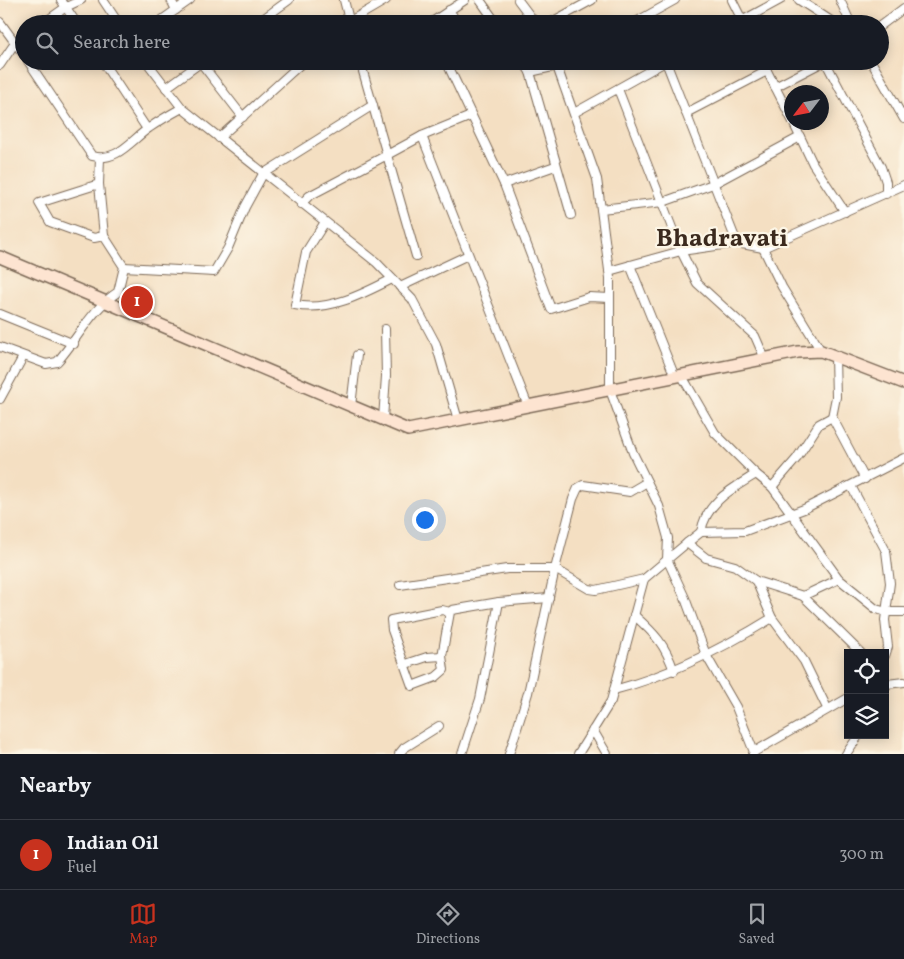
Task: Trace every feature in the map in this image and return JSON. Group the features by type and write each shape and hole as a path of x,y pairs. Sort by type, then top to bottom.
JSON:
{"street":[{"path":"51,15 63,3 81,0"},
{"path":"103,0 113,15"},
{"path":"171,0 176,10"},
{"path":"169,15 190,0"},
{"path":"344,0 347,15"},
{"path":"361,15 386,0"},
{"path":"442,15 465,0"},
{"path":"480,0 491,15"},
{"path":"519,0 530,15"},
{"path":"564,15 592,0"},
{"path":"648,15 675,0"},
{"path":"732,0 738,15"},
{"path":"755,15 780,0"},
{"path":"799,0 822,15"},
{"path":"840,0 847,15"},
{"path":"268,15 286,1"},
{"path":"63,3 71,15"},
{"path":"889,19 904,8"},
{"path":"449,10 452,15"},
{"path":"0,22 15,43 0,65"},
{"path":"34,70 92,156 100,158 126,148 147,129 182,108"},
{"path":"108,70 147,129"},
{"path":"153,70 182,108 376,262 412,299 436,344 458,420"},
{"path":"166,88 191,70"},
{"path":"208,70 243,116"},
{"path":"219,138 294,70"},
{"path":"363,70 416,256"},
{"path":"450,70 504,184 551,309 589,297 610,298"},
{"path":"536,70 530,72 556,160 555,166 571,215"},
{"path":"559,70 596,179 601,208 609,271 610,390 633,453 659,506 668,538 667,559 685,598 706,655 736,707 753,753 827,708 844,700"},
{"path":"574,113 652,70"},
{"path":"670,70 737,243"},
{"path":"775,88 808,70"},
{"path":"830,70 881,167 886,182 886,194"},
{"path":"876,70 904,119"},
{"path":"686,113 767,71 784,105"},
{"path":"618,88 681,251 697,283 755,336 765,359"},
{"path":"124,266 214,272 228,248 245,207 263,174 373,105"},
{"path":"302,204 309,196 422,136 472,116"},
{"path":"796,130 813,164 845,212"},
{"path":"422,136 528,406"},
{"path":"601,208 663,202 713,184 800,138"},
{"path":"0,347 46,364 57,362 74,344 103,301 118,292 124,266 104,236 99,184 100,158"},
{"path":"504,184 555,166"},
{"path":"99,184 39,203 50,222 94,238 104,236"},
{"path":"609,271 681,251 737,243 763,248 904,185"},
{"path":"325,222 306,252 295,304 308,308 354,298 392,279"},
{"path":"763,248 782,287 821,352"},
{"path":"400,287 468,255"},
{"path":"0,257 408,430 798,352 821,352 904,383"},
{"path":"630,265 678,376 715,433 756,474 772,486 839,579 876,609 887,612 904,612"},
{"path":"0,314 74,344"},
{"path":"383,420 386,376 385,329"},
{"path":"351,406 357,355"},
{"path":"0,399 23,357"},
{"path":"835,357 836,397 832,417 864,480"},
{"path":"772,486 797,458 818,424 832,417"},
{"path":"400,585 507,569 555,569 589,589 596,590 644,579 701,532 745,531 792,513 852,486 904,458"},
{"path":"701,532 703,520 722,495 756,474"},
{"path":"509,754 528,693 555,569 573,499 578,488 583,485 589,485 630,492 647,482"},
{"path":"852,486 886,550 890,582 885,620 887,649"},
{"path":"687,543 706,558 735,566 756,581 804,596 857,649"},
{"path":"578,754 611,701 644,579"},
{"path":"804,596 839,579"},
{"path":"756,581 772,618 804,661 827,708"},
{"path":"450,612 442,656 444,670 436,677 412,686 406,664 392,630 392,620 442,610 450,612 499,602 548,598"},
{"path":"462,754 480,699 499,602"},
{"path":"634,615 658,637 668,653 674,671"},
{"path":"614,690 674,671 729,644 772,618"},
{"path":"406,664 427,657 442,656"},
{"path":"889,684 904,682"},
{"path":"399,754 404,748 438,726"},
{"path":"593,730 607,754"},
{"path":"846,754 856,739"}],"place":[{"name":"Indian Oil","path":"137,302"}],"district":[{"name":"Bhadravati","path":"722,237"}]}
